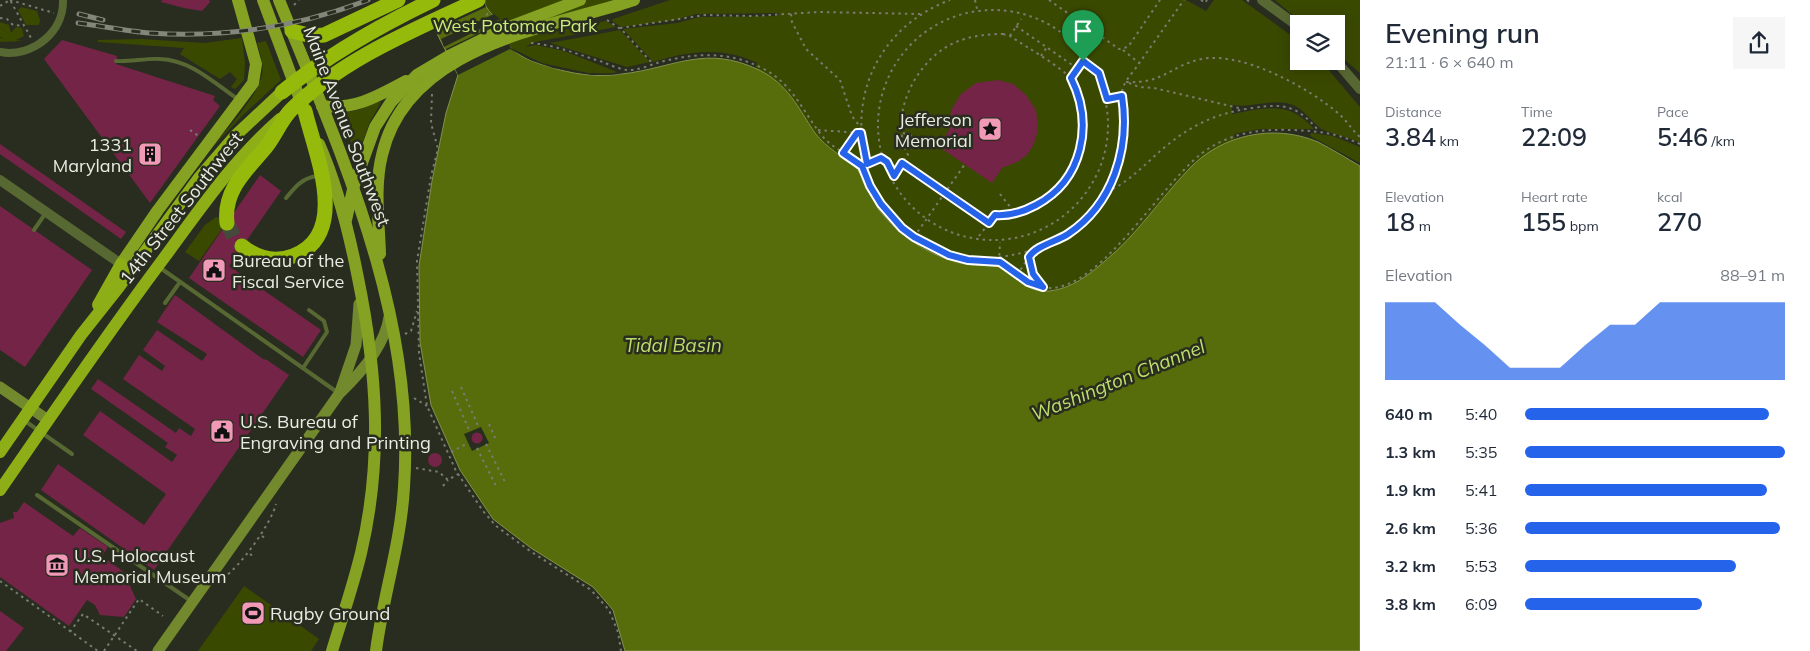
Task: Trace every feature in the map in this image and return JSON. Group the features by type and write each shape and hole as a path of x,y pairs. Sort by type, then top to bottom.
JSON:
{"highway":[{"path":"292,32 312,36 324,35 398,0"},
{"name":"14th Street Southwest","path":"0,490 157,266 239,159 297,111 329,80 367,55 478,0"},
{"name":"14th Street Southwest","path":"0,452 81,335 210,164 249,121 322,61 356,40 427,3"},
{"path":"227,222 227,210 233,188 297,111 322,176 325,218 320,232 311,245 296,255 277,259 258,256 242,246"},
{"path":"81,335 121,264"}],"main road":[{"path":"121,264 158,210 241,102 253,83 256,64 238,0"},
{"name":"Maine Avenue Southwest","path":"262,0 297,111 327,161 346,220 372,355 376,404 371,495 361,552 332,651"},
{"name":"Maine Avenue Southwest","path":"279,0 354,185 381,279 401,368 404,404 404,487 398,543 376,651"},
{"path":"322,106 341,108 367,102 417,75 580,0"},
{"path":"506,33 627,1"},
{"path":"381,279 377,193 385,143 397,117 412,95 450,60"},
{"path":"346,220 354,185 375,127 391,102 417,75"},
{"path":"339,394 356,345 359,326 359,282"},
{"path":"158,651 339,394 356,378 372,355 385,334 389,315"},
{"path":"0,387 48,420"}],"street":[{"path":"0,52 20,52 42,42 56,25 61,13 63,0"},
{"path":"1262,0 1290,20"},
{"path":"1344,70 1360,89"},
{"path":"0,180 121,264"}],"lane":[{"path":"116,60 153,59 180,62 200,72 241,102"},
{"path":"286,198 306,178 322,176"},
{"path":"34,230 46,212"},
{"path":"157,266 339,394"},
{"path":"165,303 180,282"},
{"path":"303,368 328,332 324,321 308,310"},
{"path":"23,420 72,454"},
{"path":"38,495 192,602"}],"path":[{"path":"0,6 10,0 54,13"},
{"path":"10,0 32,40"},
{"path":"296,5 299,0"},
{"path":"843,153 861,128 863,96 879,58 896,35 920,14 950,0"},
{"path":"975,0 977,9"},
{"path":"1049,0 1139,63"},
{"path":"1123,50 1128,47 1160,0"},
{"path":"1000,257 1033,251 1051,244 1076,228 1097,207 1107,192 1118,168 1124,142 1123,89 1139,63 1184,0"},
{"path":"1201,0 1205,3 1207,0"},
{"path":"1010,36 1022,18 1005,8 977,9 950,16 929,27 911,42 894,61 877,106 876,139 881,158 887,162 909,199 928,217 957,231 995,238 1000,242 1025,238 1046,229 1068,215 1083,200 1098,176 1106,154 1110,123 1107,99 1101,78 1095,69 1083,61 1071,78"},
{"path":"620,28 705,15 752,16 876,12 920,14"},
{"path":"486,21 484,16 489,13"},
{"path":"791,14 792,22 806,49 840,80 852,116 861,128"},
{"path":"0,18 7,19 12,25 24,26"},
{"path":"604,18 620,28 653,64"},
{"path":"1016,26 1078,69"},
{"path":"894,176 908,155 903,133 902,117 908,94 917,76 933,56 945,48 968,38 993,34 1010,36 1071,78 1080,100 1084,118 1083,141 1076,162 1065,181 1053,193 1033,207 1015,213 995,215 979,236"},
{"path":"531,43 557,47 627,70 699,55 721,54 741,59 775,75 796,96 825,139 862,166 870,186 881,204 902,228 914,237 949,255 968,260 1000,262 1028,282 1051,288 1082,276 1097,264 1116,248 1181,173 1209,148 1234,136 1252,131 1319,131 1343,136 1360,144"},
{"path":"1041,57 1047,47"},
{"path":"1126,82 1155,80 1202,59 1218,58 1238,62 1269,71 1308,92 1341,115 1351,130 1360,137"},
{"path":"1126,82 1139,87 1154,88 1244,109"},
{"path":"432,88 431,123 438,149 431,176 417,261 419,353 427,406 458,474 483,511 496,526 591,590 609,610 621,651"},
{"path":"1107,99 1122,96"},
{"path":"1107,192 1128,181 1169,143 1194,126 1220,114 1268,105 1292,108 1299,111 1319,131"},
{"path":"190,130 205,140"},
{"path":"818,130 859,133"},
{"path":"859,133 867,164"},
{"path":"903,133 926,140"},
{"path":"862,166 881,158"},
{"path":"902,163 989,223"},
{"path":"914,237 964,164"},
{"path":"1000,194 1015,213"},
{"path":"1000,242 1000,262"},
{"path":"1017,275 1033,251"},
{"path":"1029,257 1033,274 1043,287"},
{"path":"405,334 411,331 417,311"},
{"path":"461,387 479,428"},
{"path":"452,392 470,432"},
{"path":"414,398 427,406"},
{"path":"489,424 496,440"},
{"path":"451,452 468,443"},
{"path":"486,444 506,484"},
{"path":"477,448 497,488"},
{"path":"416,468 439,472 448,480"},
{"path":"443,486 448,480 458,474"},
{"path":"262,536 266,539"},
{"path":"250,554 254,557"},
{"path":"0,581 98,651"},
{"path":"104,651 139,600 163,616"},
{"path":"70,632 83,614 137,651"}],"green space":[{"name":"West Potomac Park","path":"481,0 613,0 553,32 606,21 616,27 535,42 525,47 536,45 564,51 617,72 607,74 561,69 529,59 517,53 505,42"},
{"name":"Jefferson Memorial","path":"670,0 1186,0 1206,11 1214,0 1242,0 1290,35 1290,70 1329,70 1360,107 1360,143 1323,130 1301,110 1286,103 1279,102 1246,106 1232,105 1232,114 1266,108 1286,110 1305,120 1314,129 1260,129 1234,134 1235,139 1211,152 1190,169 1117,252 1096,270 1065,287 1050,290 1036,289 1023,284 997,267 971,265 945,259 906,237 878,208 855,166 826,145 781,85 755,68 757,63 731,54 718,52 679,55 653,62 623,29 677,23 699,17 778,16 779,13 696,14 675,20 621,27 612,21 613,19"},
{"path":"1275,0 1360,0 1360,73 1345,60 1345,15 1292,15"},
{"path":"21,7 37,11 40,20 39,25 26,25 18,10"},
{"path":"0,22 9,25 11,33 16,27 22,28 24,36 16,40 23,41 0,42 0,38 3,38 0,37"},
{"path":"620,30 650,62 627,67 550,43"},
{"path":"242,38 245,63 244,80 235,89 231,87 237,79 230,72 220,79 180,54 184,48 98,42 98,40 142,39 204,43"},
{"path":"266,41 281,80 242,116 206,154 238,116 254,93 262,74 261,58 257,43"},
{"path":"376,102 381,102 369,124 357,157 339,113 358,110"},
{"path":"1311,133 1333,136 1360,147 1360,163 1310,136"},
{"path":"216,217 220,218 222,229 199,261 185,252 205,225"},
{"name":"Rugby Ground","path":"244,586 319,639 311,651 198,651"}],"water":[{"name":"Tidal Basin","path":"420,0 484,0 489,11 502,26 513,50 534,62 565,71 594,75 613,75 706,58 740,62 759,70 778,82 785,89 820,139 856,168 879,210 906,237 928,251 952,261 968,265 996,266 1026,286 1040,291 1057,290 1065,287 1093,271 1128,240 1189,169 1202,157 1232,141 1266,133 1301,136 1318,142 1360,166 1360,651 625,651 613,610 593,587 531,548 493,519 460,470 431,405 420,342 419,266 432,181 446,113 458,75"}],"pier":[{"path":"420,0 484,0 486,7 434,31"},
{"path":"494,14 500,19 444,47 441,39"},
{"path":"500,23 511,48 542,63 588,73 623,74 592,75 553,68 530,60 510,49 458,75 446,49"},
{"path":"481,427 489,443 472,451 464,434"}],"building":[{"path":"162,0 209,0 210,2 202,11 161,2"},
{"name":"1331 Maryland","path":"62,40 117,56 116,64 215,96 213,100 220,106 150,203 44,59"},
{"path":"998,80 1013,84 1026,95 1036,110 1038,129 1034,144 1027,155 1017,162 1002,168 992,183 938,146 949,130 951,110 961,94 976,83"},
{"path":"0,144 126,232 121,239 0,154"},
{"name":"Bureau of the Fiscal Service","path":"260,175 281,191 229,266 321,330 303,357 189,278"},
{"path":"0,206 92,270 25,367 0,350"},
{"name":"U.S. Bureau of Engraving and Printing","path":"175,295 263,359 289,375 154,570 41,490 58,464 144,525 166,494 83,435 100,411 172,462 177,455 165,447 168,443 91,389 98,379 176,433 179,428 191,436 195,429 123,379 139,355 162,371 165,366 143,350 157,330 202,361 207,354 157,322"},
{"path":"477,432 483,438 477,444 471,438"},
{"path":"435,453 440,455 442,460 440,465 435,467 430,465 428,460 430,455"},
{"name":"U.S. Holocaust Memorial Museum","path":"24,502 73,536 80,528 108,547 102,556 128,575 126,577 136,599 124,617 100,615 95,605 87,600 69,626 0,577 0,523 14,518 13,512 17,512"},
{"path":"0,611 24,628 6,651 0,651"}],"tunnel":[{"path":"227,223 234,237 242,246"}],"railway":[{"path":"78,23 150,33 205,34 233,32 288,24 368,0"},
{"path":"79,14 103,20"}],"place":[{"name":"Jefferson Memorial","path":"990,129"},
{"name":"1331 Maryland","path":"150,154"},
{"name":"Bureau of the Fiscal Service","path":"214,270"},
{"name":"U.S. Bureau of Engraving and Printing","path":"222,431"},
{"name":"U.S. Holocaust Memorial Museum","path":"57,565"},
{"name":"Rugby Ground","path":"253,613"}],"route":[{"path":"1083,61 1099,73 1107,99 1122,96 1125,120 1124,142 1114,179 1097,207 1068,234 1051,244 1033,251 1029,257 1033,274 1043,287 1028,282 1000,262 968,260 949,255 930,247 914,237 890,216 881,204 863,172 862,166 843,153 857,133 861,133 867,164 881,158 887,162 894,176 902,163 989,223 995,215 1021,212 1043,201 1062,185 1076,162 1083,141 1084,118 1080,100 1071,78 1083,61"}],"water label":[{"name":"Washington Channel","path":"1118,380"}]}
